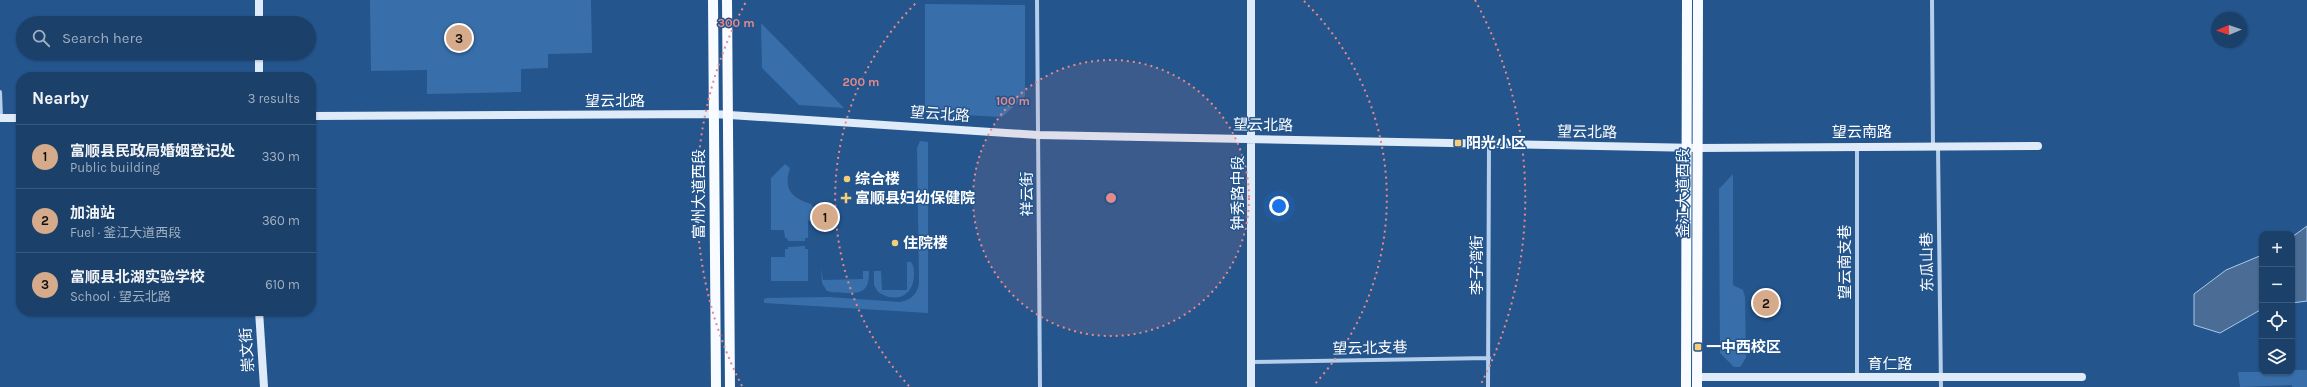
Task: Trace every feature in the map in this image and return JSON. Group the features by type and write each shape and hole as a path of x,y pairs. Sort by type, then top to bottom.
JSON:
{"main road":[{"name":"富州大道西段","path":"713,0 716,387"},
{"name":"富州大道西段","path":"727,0 730,387"},
{"name":"釜江大道西段","path":"1686,387 1687,0"},
{"name":"釜江大道西段","path":"1697,382 1698,0"}],"street":[{"path":"259,0 259,16"},
{"name":"祥云街","path":"1037,0 1040,387"},
{"name":"钟秀路中段","path":"1251,0 1251,387"},
{"name":"东瓜山巷","path":"1932,0 1940,387"},
{"path":"259,60 259,72"},
{"path":"0,92 0,118 16,118"},
{"name":"望云北路","path":"316,116 714,114 1038,135 1686,148"},
{"name":"李子湾街","path":"1488,387 1489,144"},
{"name":"望云南支巷","path":"1857,146 1858,378"},
{"name":"望云南路","path":"1686,148 2038,146"},
{"name":"崇文街","path":"259,316 264,387"},
{"name":"望云北支巷","path":"1251,362 1489,358"},
{"name":"育仁路","path":"1697,382 1858,378 2082,377"}],"shaded area":[{"path":"370,0 591,0 592,53 548,54 548,68 521,69 521,92 427,94 427,70 371,71"},
{"path":"925,4 1025,5 1025,96 1002,117 925,113"},
{"path":"761,23 844,108 799,105 762,68"},
{"path":"920,141 928,142 928,313 764,303 764,299 767,298 828,297 900,302 913,296 917,290 919,282 917,148"},
{"path":"785,164 790,168 788,182 791,192 794,196 804,202 811,204 814,208 814,219 808,221 808,238 805,238 805,241 788,241 787,238 785,238 784,230 771,230 771,178"},
{"path":"1733,174 1733,285 1743,290 1745,297 1746,358 1740,367 1734,367 1720,353 1719,189"},
{"path":"2307,226 2307,301 2295,303 2295,267 2295,235"},
{"path":"805,246 805,249 808,249 808,281 771,281 771,257 785,257 785,249 788,249 788,247"},
{"path":"2259,256 2259,311 2220,333 2194,325 2194,294 2226,270"},
{"path":"907,262 911,262 914,272 911,288 907,293 903,296 891,297 885,296 878,292 874,285 874,271 881,271 882,290 907,290"},
{"path":"821,268 823,280 863,279 863,271 869,271 868,282 864,289 857,293 827,291 822,283"},
{"path":"2295,370 2307,370 2307,387 2292,387 2292,385 2240,387 2238,372 2259,372 2259,375 2295,375"}],"place":[{"name":"富顺县北湖实验学校","path":"459,38"},
{"name":"阳光小区","path":"1458,143"},
{"name":"综合楼","path":"847,179"},
{"name":"富顺县妇幼保健院","path":"846,198"},
{"name":"富顺县民政局婚姻登记处","path":"825,217"},
{"name":"住院楼","path":"895,243"},
{"name":"加油站","path":"1766,303"},
{"name":"一中西校区","path":"1698,347"}]}
